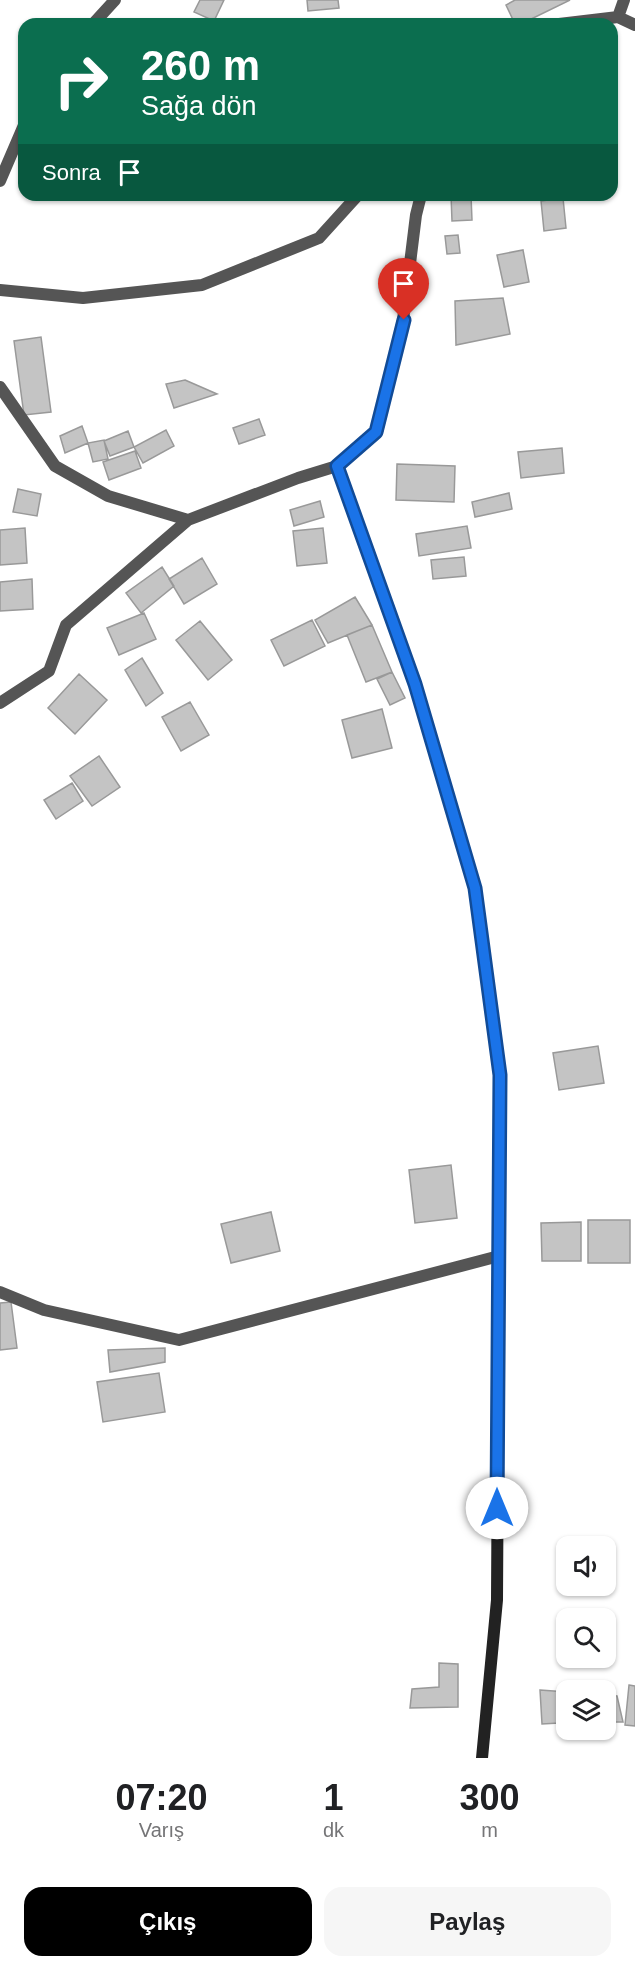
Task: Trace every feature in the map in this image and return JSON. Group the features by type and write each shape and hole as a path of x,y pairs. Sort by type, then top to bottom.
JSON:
{"street":[{"path":"98,18 115,0"},
{"path":"618,17 624,0"},
{"path":"610,18 618,17 635,25"},
{"path":"0,181 18,139"},
{"path":"0,290 83,298 202,285 319,238 353,201"},
{"path":"0,703 49,671 66,625 188,520 298,478 337,466 376,432 404,320 420,201"},
{"path":"0,387 55,466 108,496 188,520"},
{"path":"337,466 415,684 475,888 500,1075 497,1600 482,1758"},
{"path":"0,1292 44,1310 179,1340 499,1256"}],"building":[{"path":"200,0 224,0 215,18 207,18 194,12"},
{"path":"307,0 338,0 339,8 308,11"},
{"path":"515,0 570,0 533,18 512,18 506,5"},
{"path":"451,201 471,201 472,220 452,221"},
{"path":"541,201 563,201 566,228 544,231"},
{"path":"458,235 460,253 447,254 445,236"},
{"path":"523,250 529,282 504,287 497,255"},
{"path":"503,298 510,334 456,345 455,301"},
{"path":"41,337 51,412 24,415 14,341"},
{"path":"185,380 217,394 174,408 166,384"},
{"path":"259,419 265,435 239,444 233,428"},
{"path":"82,426 88,443 65,453 60,436"},
{"path":"166,430 174,446 143,463 134,447"},
{"path":"128,431 134,447 110,456 104,441"},
{"path":"104,440 108,459 93,462 88,443"},
{"path":"562,448 564,473 521,478 518,452"},
{"path":"135,451 141,468 109,480 103,462"},
{"path":"397,464 455,466 454,502 396,500"},
{"path":"18,489 41,494 37,516 13,512"},
{"path":"509,493 512,509 475,517 472,502"},
{"path":"320,501 324,517 294,526 290,510"},
{"path":"467,526 471,548 419,556 416,534"},
{"path":"25,528 27,563 0,565 0,530"},
{"path":"323,528 327,563 297,566 293,531"},
{"path":"464,557 466,576 433,579 431,560"},
{"path":"202,558 217,584 184,604 169,579"},
{"path":"162,567 174,586 141,613 126,593"},
{"path":"32,579 33,609 0,611 0,582"},
{"path":"355,597 372,625 328,643 315,620"},
{"path":"144,613 156,639 119,655 107,628"},
{"path":"312,620 325,646 284,666 271,640"},
{"path":"200,621 232,660 208,680 176,640"},
{"path":"372,625 392,672 366,682 347,635"},
{"path":"142,658 163,693 146,706 125,670"},
{"path":"392,672 405,698 390,705 377,679"},
{"path":"79,674 107,700 75,734 48,708"},
{"path":"190,702 209,735 181,751 162,717"},
{"path":"382,709 392,748 352,758 342,720"},
{"path":"99,756 120,787 92,806 70,776"},
{"path":"72,783 83,801 56,819 44,800"},
{"path":"598,1046 604,1083 559,1090 553,1053"},
{"path":"451,1165 457,1218 415,1223 409,1170"},
{"path":"271,1212 280,1251 231,1263 221,1224"},
{"path":"588,1220 630,1220 630,1263 588,1263"},
{"path":"581,1222 581,1261 542,1261 541,1223"},
{"path":"11,1302 17,1348 0,1350 0,1303"},
{"path":"165,1348 165,1362 110,1372 108,1350"},
{"path":"159,1373 165,1412 103,1422 97,1382"},
{"path":"439,1663 458,1664 458,1707 410,1708 412,1689 439,1687"},
{"path":"629,1685 635,1686 635,1726 625,1725"},
{"path":"540,1690 556,1691 556,1723 542,1724"},
{"path":"616,1696 617,1696 623,1722 616,1722"}],"route":[{"path":"404,320 376,432 337,466 415,684 475,888 500,1075 497,1508"}]}
